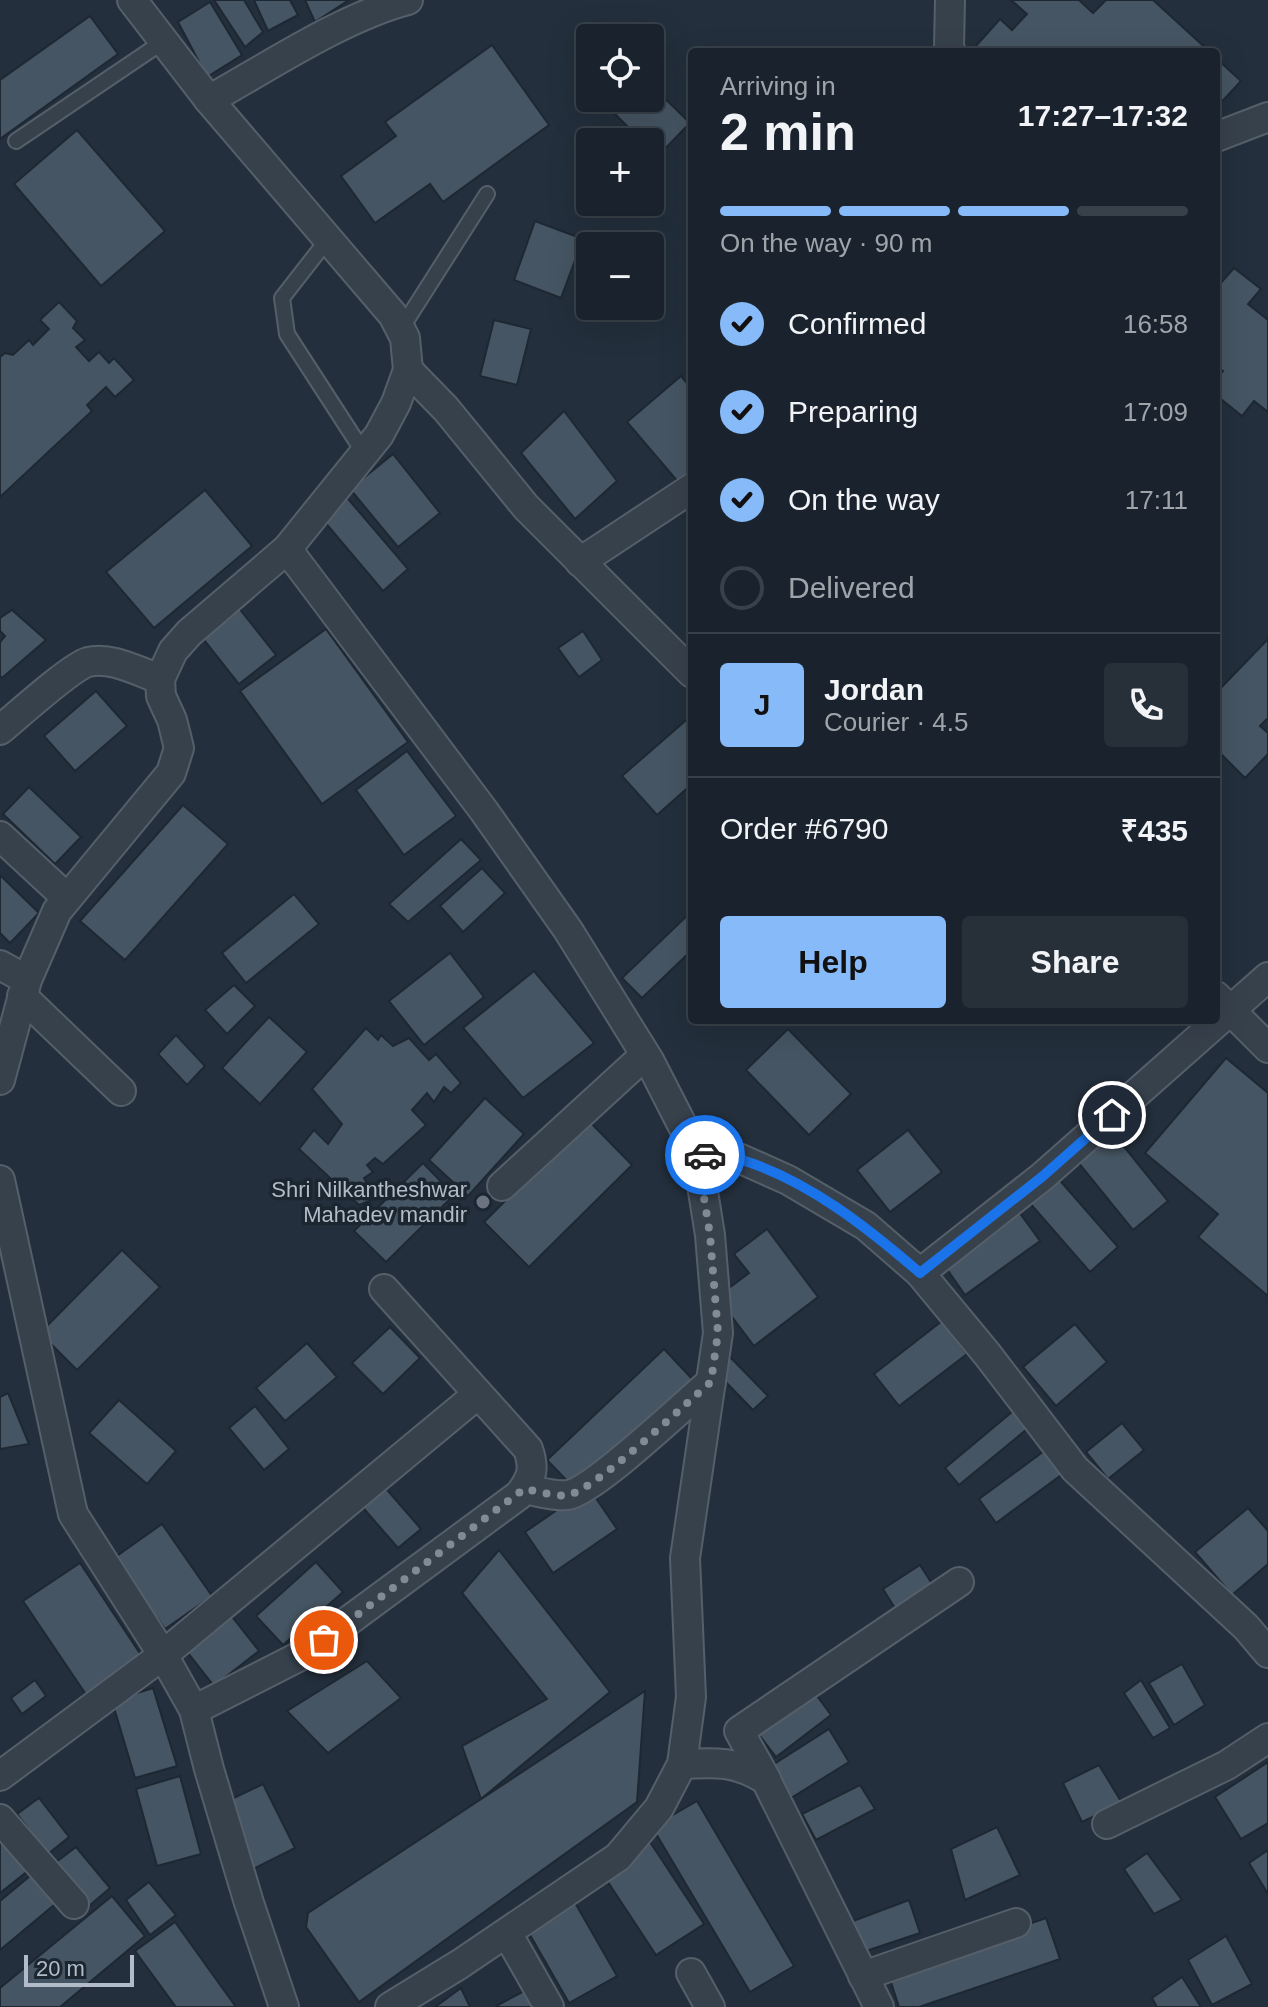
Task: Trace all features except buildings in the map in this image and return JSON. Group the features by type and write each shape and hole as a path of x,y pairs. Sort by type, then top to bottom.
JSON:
{"street":[{"path":"0,1080 24,988 57,911 171,773 179,748 172,720 161,696 160,679 173,651 189,633 287,549 379,435 396,403 408,370 405,338 393,315 209,100 132,0"},
{"path":"949,48 950,0"},
{"path":"209,100 311,42 395,2"},
{"path":"1220,135 1268,117"},
{"path":"408,370 446,409 526,507 688,669"},
{"path":"580,562 688,491"},
{"path":"287,549 551,906 645,1055 697,1154 710,1235 718,1333 685,1558 691,1697 682,1764 659,1808 618,1857 507,1933 390,2007"},
{"path":"0,730 87,662 112,662 160,679"},
{"path":"0,836 67,898"},
{"path":"0,965 121,1091"},
{"path":"1268,977 1223,1004 1268,1048"},
{"path":"920,1273 1043,1176 1202,1024"},
{"path":"502,1186 645,1055"},
{"path":"697,1154 741,1159 788,1180 866,1226 920,1273 1075,1469 1246,1627 1268,1653"},
{"path":"0,1180 73,1514 163,1655 194,1710 249,1903 284,2007"},
{"path":"194,1710 302,1655 524,1489 530,1481 534,1466 528,1449 384,1289"},
{"path":"524,1489 566,1495 579,1491 631,1452 711,1382"},
{"path":"0,1776 163,1655 478,1394"},
{"path":"879,2007 739,1731 959,1582"},
{"path":"1107,1824 1227,1765 1268,1738"},
{"path":"682,1764 721,1762 746,1767 766,1780"},
{"path":"0,1819 74,1904"},
{"path":"863,1976 1016,1923"},
{"path":"507,1933 549,2007"},
{"path":"691,1973 710,2007"}],"lane":[{"path":"16,141 164,41"},
{"path":"401,329 487,194"},
{"path":"328,239 282,298 287,334 364,453"}],"way so far":[{"path":"324,1640 524,1489 566,1495 579,1491 631,1452 711,1382 718,1333 710,1235 697,1154 705,1155"}],"place":[{"name":"Shri Nilkantheshwar Mahadev mandir","path":"483,1202"}],"route":[{"path":"705,1155 741,1159 788,1180 866,1226 920,1273 1043,1176 1112,1115"}]}
